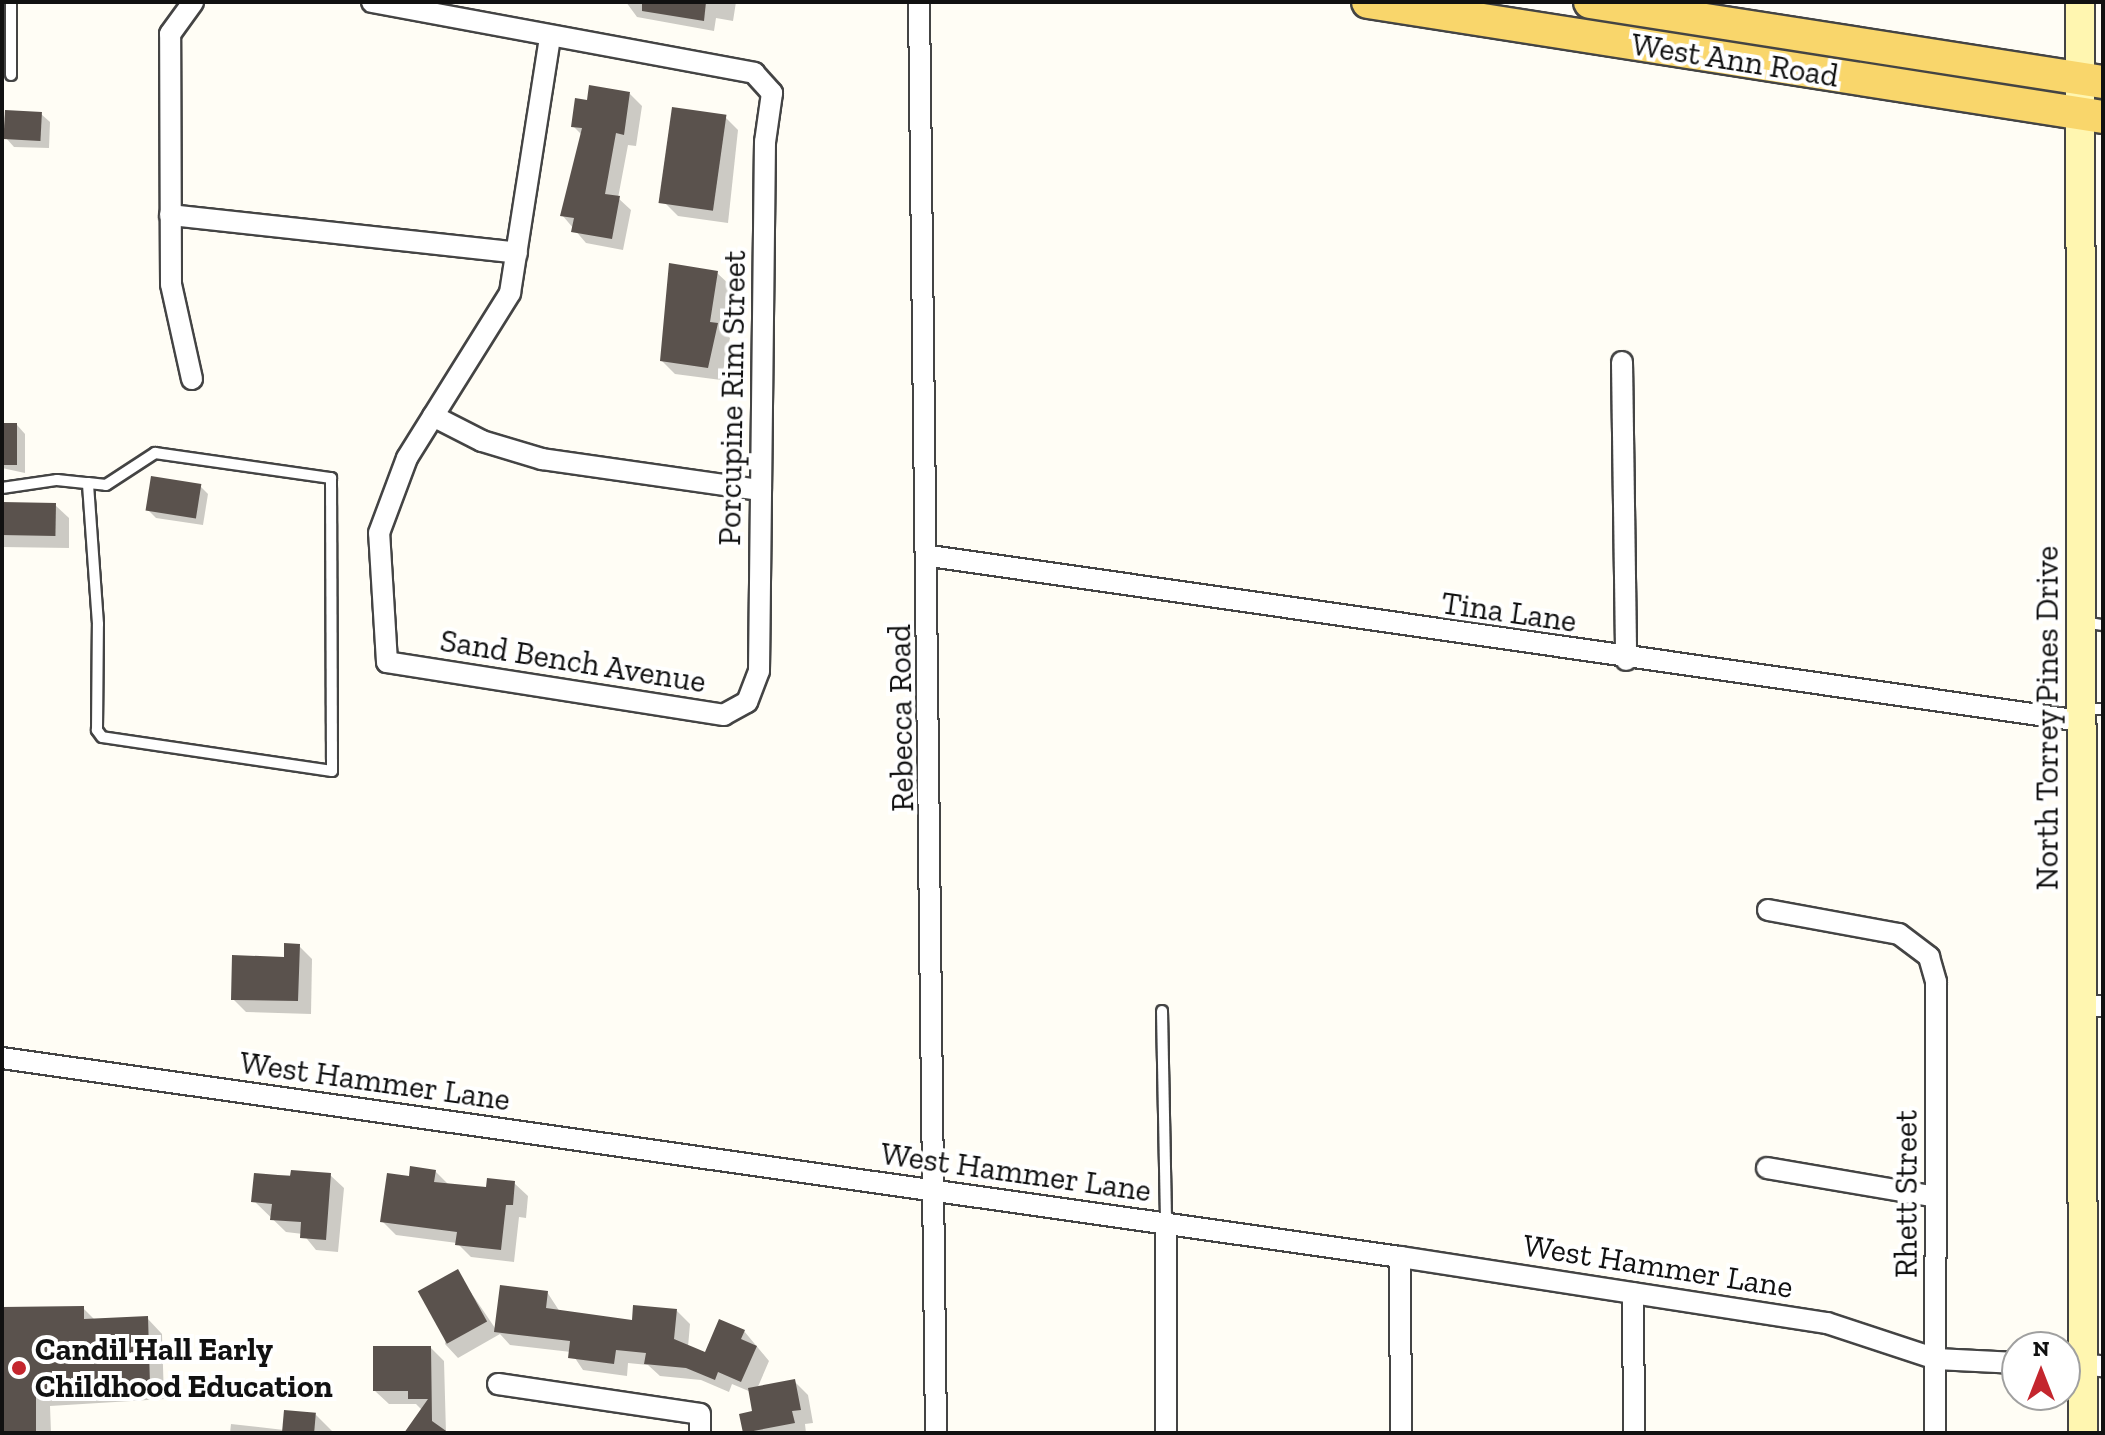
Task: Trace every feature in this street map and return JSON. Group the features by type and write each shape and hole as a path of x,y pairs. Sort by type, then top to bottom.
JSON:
{"main road":[{"name":"West Ann Road","path":"1368,2 1478,11 2091,115"},
{"name":"West Ann Road","path":"1590,2 2091,80"}],"street":[{"path":"372,2 550,37 510,293 433,416 482,441 542,459 761,490"},
{"name":"Rebecca Road","path":"919,2 930,556 936,1433"},
{"name":"North Torrey Pines Drive","path":"2080,2 2091,80 2092,623 2089,713 2093,1006 2083,1433"},
{"path":"190,3 170,34 170,215 171,284 192,379"},
{"name":"Porcupine Rim Street","path":"550,37 754,73 772,93 765,142 759,671 747,702"},
{"path":"170,215 517,253"},
{"path":"1622,362 1626,660"},
{"name":"Sand Bench Avenue","path":"433,416 407,458 379,533 387,662 724,715 747,702"},
{"name":"Tina Lane","path":"930,556 1626,660 2089,713"},
{"name":"Rhett Street","path":"1768,910 1899,934 1929,957 1936,982 1935,1433"},
{"name":"West Hammer Lane","path":"2,1058 1400,1257 1827,1323 1936,1359 2001,1362"},
{"path":"1767,1168 1936,1197"},
{"path":"1166,1222 1166,1433"},
{"path":"1400,1257 1401,1433"},
{"path":"1633,1293 1634,1433"},
{"path":"498,1384 700,1414 700,1433"}],"lane":[{"path":"11,2 11,75"},
{"path":"2,488 57,480 88,483 106,485 155,453 331,478 332,771 102,737 97,730 98,624 88,483"},
{"path":"1162,1011 1166,1222"}],"building":[{"path":"642,2 706,2 704,21 642,11"},
{"path":"589,85 630,92 624,135 616,133 605,194 620,196 612,239 571,232 574,218 560,216 582,128 571,127 575,98 587,100"},
{"path":"672,107 726,115 713,211 659,203"},
{"path":"5,110 42,112 40,141 3,139"},
{"path":"669,263 718,271 710,322 718,323 708,368 660,361"},
{"path":"2,423 17,423 17,465 2,465"},
{"path":"151,476 201,484 196,519 146,511"},
{"path":"2,502 56,503 55,536 2,535"},
{"path":"284,943 300,944 298,1001 231,1000 232,955 284,957"},
{"path":"410,1166 436,1170 434,1182 486,1187 487,1178 515,1181 513,1205 506,1205 501,1250 455,1245 457,1232 380,1222 387,1173 409,1176"},
{"path":"291,1170 331,1173 326,1240 300,1238 301,1222 270,1220 272,1204 251,1202 254,1173 290,1176"},
{"path":"458,1269 487,1321 447,1344 418,1291"},
{"path":"500,1285 548,1291 546,1308 632,1320 633,1305 677,1309 674,1339 705,1352 719,1319 745,1330 741,1339 757,1346 741,1382 718,1372 715,1380 686,1368 644,1364 646,1353 616,1350 614,1364 568,1358 570,1341 494,1332"},
{"path":"84,1306 84,1319 148,1316 150,1385 36,1392 36,1433 2,1433 2,1307"},
{"path":"373,1346 431,1346 432,1421 449,1433 404,1433 428,1399 408,1399 408,1391 373,1391"},
{"path":"795,1379 801,1410 792,1411 795,1423 743,1433 739,1414 752,1411 748,1388"},
{"path":"284,1410 316,1413 314,1433 282,1433"}],"place":[{"name":"Candil Hall Early Childhood Education","path":"19,1368"}]}
